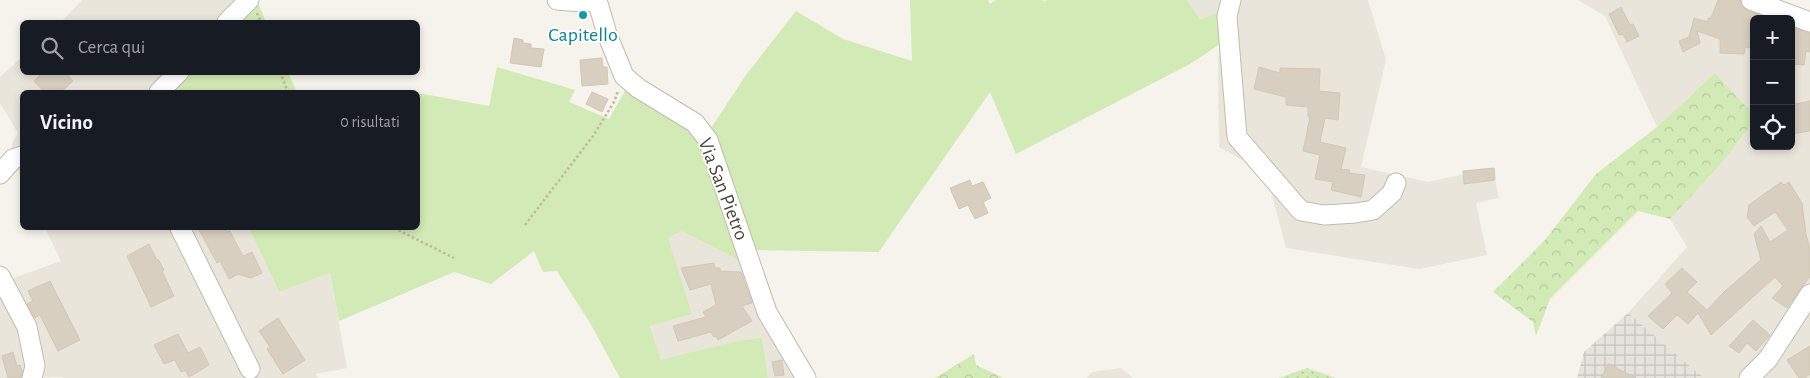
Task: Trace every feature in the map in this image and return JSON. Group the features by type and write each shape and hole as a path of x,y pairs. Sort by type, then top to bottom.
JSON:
{"street":[{"path":"230,20 249,0"},
{"path":"556,0 582,2 597,0"},
{"name":"Via San Pietro","path":"597,0 607,34 624,76 638,88 695,123 708,140 767,312 806,378"},
{"path":"1231,0 1227,16 1237,137 1301,211 1324,215 1373,210 1392,193 1396,183"},
{"path":"1751,0 1804,19"},
{"path":"161,90 176,75"},
{"path":"0,174 13,159 20,157"},
{"path":"181,230 250,369"},
{"path":"0,276 27,326 35,366 32,378"},
{"path":"1749,378 1768,359 1810,294"}],"path":[{"path":"281,75 287,90"},
{"path":"525,225 593,136 614,102 624,76"},
{"path":"398,230 454,258"}],"shaded area":[{"path":"82,0 253,0 236,20 63,20"},
{"path":"1187,0 1368,0 1386,60 1361,167 1428,182 1492,168 1499,198 1476,203 1487,255 1419,269 1286,248 1266,173 1219,147 1218,57 1226,10 1200,19"},
{"path":"1578,0 1739,0 1782,15 1750,15 1750,111 1715,73 1657,127 1605,16"},
{"path":"1795,22 1803,29 1802,46 1810,48 1810,378 1704,378 1628,313 1687,247 1670,219 1721,164 1750,126 1750,150 1795,150"},
{"path":"20,59 20,75 181,75 173,82 178,90 20,90 20,176 11,149 18,133 0,103 0,77"},
{"path":"46,230 250,230 279,292 330,273 347,368 316,374 318,378 0,378 0,283 61,261"},
{"path":"682,231 738,259 730,238 737,239 808,378 768,378 762,337 734,342 661,361 650,326 692,314 667,238"},
{"path":"1628,313 1704,378 1577,378 1584,352"},
{"path":"1121,368 1133,378 1087,378 1092,372"}],"green space":[{"path":"257,0 265,20 236,20"},
{"path":"910,0 988,0 990,4 996,0 1042,0 1044,2 1047,0 1187,0 1200,19 1226,10 1220,44 1190,64 1016,154 990,92 878,253 742,250 737,239 731,238 739,260 682,231 668,238 692,314 650,326 661,360 762,337 768,378 620,378 590,323 557,271 543,272 534,251 491,284 454,272 339,321 330,273 279,292 250,230 420,230 420,93 489,106 497,67 575,90 569,102 609,119 630,82 709,131 746,75 796,11 843,39 912,61"},
{"path":"1715,73 1750,111 1750,126 1721,164 1670,219 1638,211 1550,299 1536,336 1533,322 1493,292 1545,240 1596,174 1657,127"},
{"path":"181,75 289,75 296,90 178,90 173,82"},
{"path":"974,354 976,365 1003,378 935,378"},
{"path":"1307,368 1336,378 1279,378"}],"building":[{"path":"1718,0 1740,0 1742,7 1759,15 1750,15 1750,48 1745,47 1744,54 1720,53 1720,39 1697,31 1700,43 1683,52 1679,41 1689,37 1694,18 1708,22 1708,18 1711,18"},
{"path":"1621,7 1630,25 1633,24 1639,36 1627,42 1623,34 1619,35 1609,14"},
{"path":"1795,28 1810,33 1810,52 1806,51 1804,65 1795,64"},
{"path":"514,38 523,40 523,43 531,44 531,48 544,49 541,67 510,63"},
{"path":"602,58 603,67 607,67 608,84 582,86 580,60"},
{"path":"1259,67 1280,73 1280,68 1320,69 1319,91 1340,93 1338,120 1325,118 1320,142 1346,148 1341,169 1350,170 1349,173 1365,175 1361,197 1331,190 1333,182 1315,179 1320,155 1303,151 1310,117 1308,116 1308,107 1286,105 1286,97 1254,89"},
{"path":"40,75 68,75 73,81 63,90 42,90 34,81"},
{"path":"592,92 608,99 602,112 586,104"},
{"path":"1810,101 1810,131 1795,133 1795,104"},
{"path":"1494,168 1495,180 1464,184 1463,171"},
{"path":"970,180 972,186 983,182 991,198 983,202 988,213 975,219 968,205 959,209 950,188"},
{"path":"1781,182 1784,185 1789,182 1802,203 1810,249 1810,277 1787,308 1772,298 1783,286 1775,277 1711,335 1698,313 1688,324 1677,315 1663,329 1648,316 1672,293 1665,284 1682,268 1697,282 1687,292 1707,310 1725,291 1761,260 1754,234 1761,226 1770,242 1788,230 1775,212 1754,226 1747,217 1749,205"},
{"path":"199,230 230,231 243,256 252,252 262,273 251,278 238,274 229,279 220,261 217,263"},
{"path":"149,244 164,270 162,271 174,296 151,307 127,256"},
{"path":"714,263 715,268 720,268 720,271 741,272 752,303 742,306 752,321 718,340 711,332 678,341 673,326 706,317 703,312 716,305 711,284 690,290 681,268"},
{"path":"50,281 80,340 58,351 40,315 35,318 27,304 33,301 28,291"},
{"path":"278,318 305,360 283,374 267,349 270,347 259,331"},
{"path":"1753,320 1770,335 1756,351 1747,343 1739,353 1729,346"},
{"path":"178,334 188,353 200,347 209,365 189,377 185,370 181,372 175,360 164,364 154,345"},
{"path":"1810,346 1810,374 1805,378 1799,378 1787,360"},
{"path":"13,352 17,366 20,365 22,371 21,378 8,378 2,356"},
{"path":"782,360 784,375 775,376 772,362"},
{"path":"1609,364 1636,378 1601,378"}],"place":[{"name":"Capitello","path":"583,15"}]}
